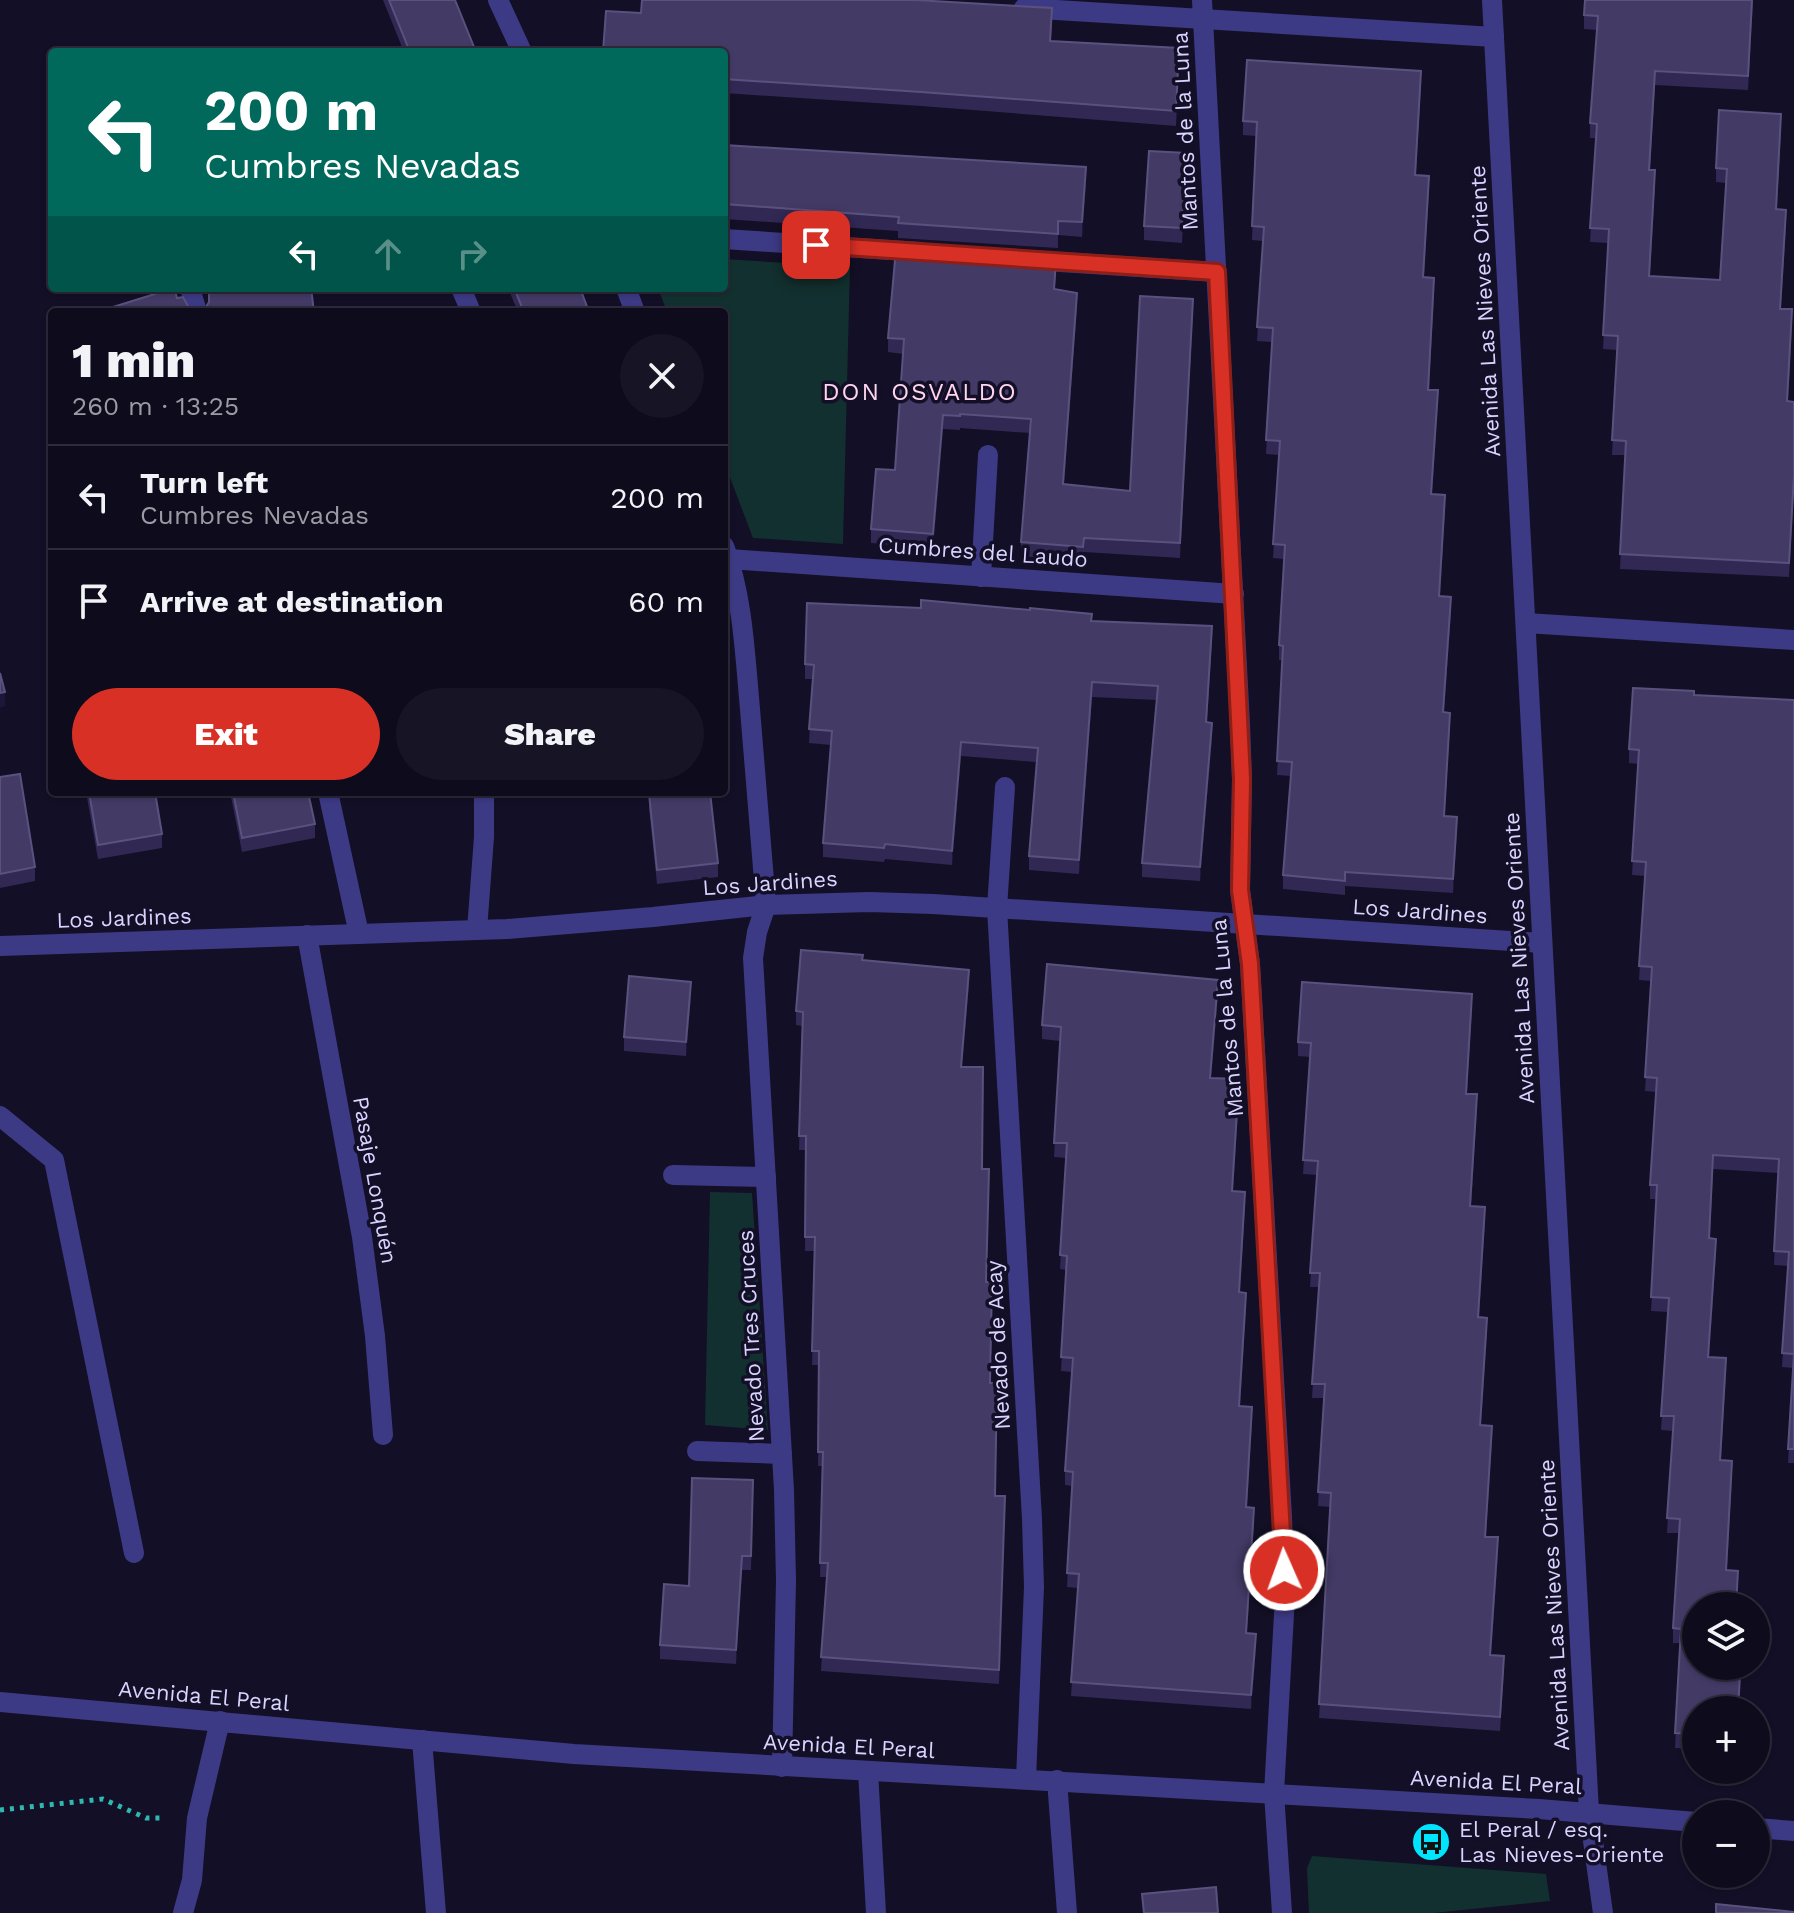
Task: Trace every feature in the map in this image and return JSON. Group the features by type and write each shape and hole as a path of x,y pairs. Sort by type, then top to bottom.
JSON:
{"street":[{"path":"498,0 520,48"},
{"name":"Avenida Las Nieves Oriente","path":"1492,0 1589,1812 1603,1913"},
{"path":"1004,7 1203,10 1494,37"},
{"name":"Mantos de la Luna","path":"1203,10 1242,779 1240,890 1251,980 1285,1596 1274,1793 1282,1913"},
{"path":"728,239 947,254"},
{"path":"1010,258 1217,272"},
{"path":"981,577 988,455"},
{"name":"Cumbres del Laudo","path":"728,552 981,577 1234,594"},
{"path":"728,560 745,646 766,905"},
{"path":"1526,623 1794,640"},
{"name":"Nevado de Acay","path":"1005,787 997,908 1034,1560 1026,1779"},
{"path":"329,796 359,934"},
{"path":"477,930 484,796"},
{"name":"Los Jardines","path":"0,946 477,930 766,905 869,902 1542,943"},
{"name":"Nevado Tres Cruces","path":"766,905 753,958 782,1454 786,1581 782,1767"},
{"name":"Pasaje Lonquén","path":"307,935 362,1237 375,1336 383,1435"},
{"path":"0,1116 54,1160 134,1553"},
{"path":"673,1175 766,1177"},
{"path":"697,1451 782,1454"},
{"name":"Avenida El Peral","path":"0,1702 574,1754 1274,1793 1682,1821"},
{"path":"183,1913 192,1880 197,1818 220,1721"},
{"path":"422,1740 436,1913"},
{"path":"868,1771 876,1913"},
{"path":"1057,1780 1067,1913"},
{"path":"1770,1829 1794,1831"}],"path":[{"path":"0,1810 103,1799 146,1818 197,1818"}],"green space":[{"path":"728,259 850,267 843,544 753,538 728,472 728,308 666,308 660,292 728,292"},
{"path":"710,1192 752,1193 768,1430 705,1425"},
{"path":"1312,1856 1546,1874 1550,1901 1433,1913 1309,1913 1307,1868"}],"building":[{"path":"389,0 455,0 474,48 408,48"},
{"path":"642,0 916,0 1052,8 1050,41 1179,48 1176,111 728,79 728,48 603,48 606,11 641,13"},
{"path":"1585,0 1752,0 1748,76 1655,71 1649,170 1655,170 1649,276 1720,280 1727,169 1716,168 1719,110 1781,114 1776,209 1786,210 1780,309 1792,309 1787,401 1794,402 1789,563 1620,554 1626,441 1612,440 1618,336 1603,335 1609,229 1590,228 1597,124 1590,123 1598,16 1584,15"},
{"path":"1247,60 1421,71 1415,175 1429,176 1423,277 1434,278 1428,390 1438,390 1431,494 1445,495 1439,596 1451,597 1443,712 1450,713 1444,816 1457,817 1453,879 1345,872 1345,881 1283,875 1292,762 1277,761 1285,545 1273,544 1280,441 1266,440 1273,328 1257,327 1264,227 1252,226 1257,122 1243,121"},
{"path":"728,145 1086,167 1082,222 1058,221 1058,234 898,223 899,217 728,204"},
{"path":"1149,151 1186,153 1182,228 1144,226"},
{"path":"896,249 1056,260 1054,289 1077,293 1063,484 1130,491 1140,296 1193,299 1180,543 1084,538 1083,547 1021,542 1031,419 960,414 943,415 933,534 871,529 876,469 895,470 904,339 888,338"},
{"path":"161,292 175,292 177,298 183,297 189,308 110,308"},
{"path":"209,292 312,292 314,308 204,308 209,302"},
{"path":"516,292 582,292 588,308 522,308"},
{"path":"921,600 1092,614 1091,621 1212,626 1206,722 1212,723 1200,867 1142,863 1158,686 1092,682 1079,860 1029,856 1038,748 961,742 952,851 885,844 884,848 823,843 832,731 809,729 814,665 805,664 807,603 921,608"},
{"path":"0,673 5,692 0,693"},
{"path":"1633,688 1694,691 1694,695 1794,700 1794,1354 1782,1353 1789,1252 1774,1251 1779,1159 1713,1155 1709,1238 1716,1239 1708,1357 1726,1358 1720,1460 1732,1461 1726,1570 1738,1571 1737,1592 1682,1592 1682,1680 1740,1680 1739,1696 1682,1696 1682,1733 1675,1733 1681,1629 1673,1628 1680,1519 1667,1518 1674,1416 1661,1416 1669,1298 1651,1297 1657,1185 1650,1185 1657,1078 1645,1077 1652,967 1639,966 1646,862 1632,861 1639,750 1629,749"},
{"path":"20,774 35,867 0,874 0,777"},
{"path":"90,796 156,796 162,834 98,845"},
{"path":"234,796 309,796 315,824 242,838"},
{"path":"649,796 710,796 718,863 657,870"},
{"path":"801,950 863,955 862,960 969,970 961,1067 983,1067 982,1169 989,1169 986,1282 992,1282 990,1383 997,1383 995,1496 1005,1496 999,1670 821,1657 828,1563 820,1563 823,1452 818,1452 819,1351 812,1351 815,1237 805,1237 806,1136 799,1136 803,1012 796,1011"},
{"path":"1047,964 1218,980 1210,1078 1239,1079 1232,1191 1245,1192 1239,1292 1246,1293 1239,1406 1252,1407 1246,1507 1254,1508 1246,1633 1256,1634 1251,1695 1071,1682 1079,1574 1067,1573 1073,1472 1065,1471 1073,1358 1061,1357 1067,1256 1060,1255 1067,1143 1054,1143 1061,1027 1042,1025"},
{"path":"629,976 691,982 686,1042 624,1037"},
{"path":"1302,982 1472,994 1466,1094 1477,1094 1470,1206 1485,1207 1478,1317 1487,1318 1480,1425 1492,1426 1485,1537 1498,1537 1490,1655 1504,1656 1500,1717 1319,1704 1331,1493 1318,1492 1325,1384 1312,1384 1320,1273 1310,1273 1318,1161 1303,1160 1311,1043 1298,1042"},
{"path":"1794,1354 1794,1449 1788,1449"},
{"path":"692,1478 753,1480 751,1556 742,1556 736,1650 660,1645 664,1584 689,1586"},
{"path":"1216,1887 1218,1913 1144,1913 1142,1894"},
{"path":"1716,1904 1794,1912 1794,1913 1716,1913"}],"place":[{"name":"El Peral / esq. Las Nieves-Oriente","path":"1431,1842"}],"district":[{"name":"DON OSVALDO","path":"920,392"}],"route":[{"path":"816,245 1217,272 1242,779 1240,890 1250,964 1284,1570"}]}
